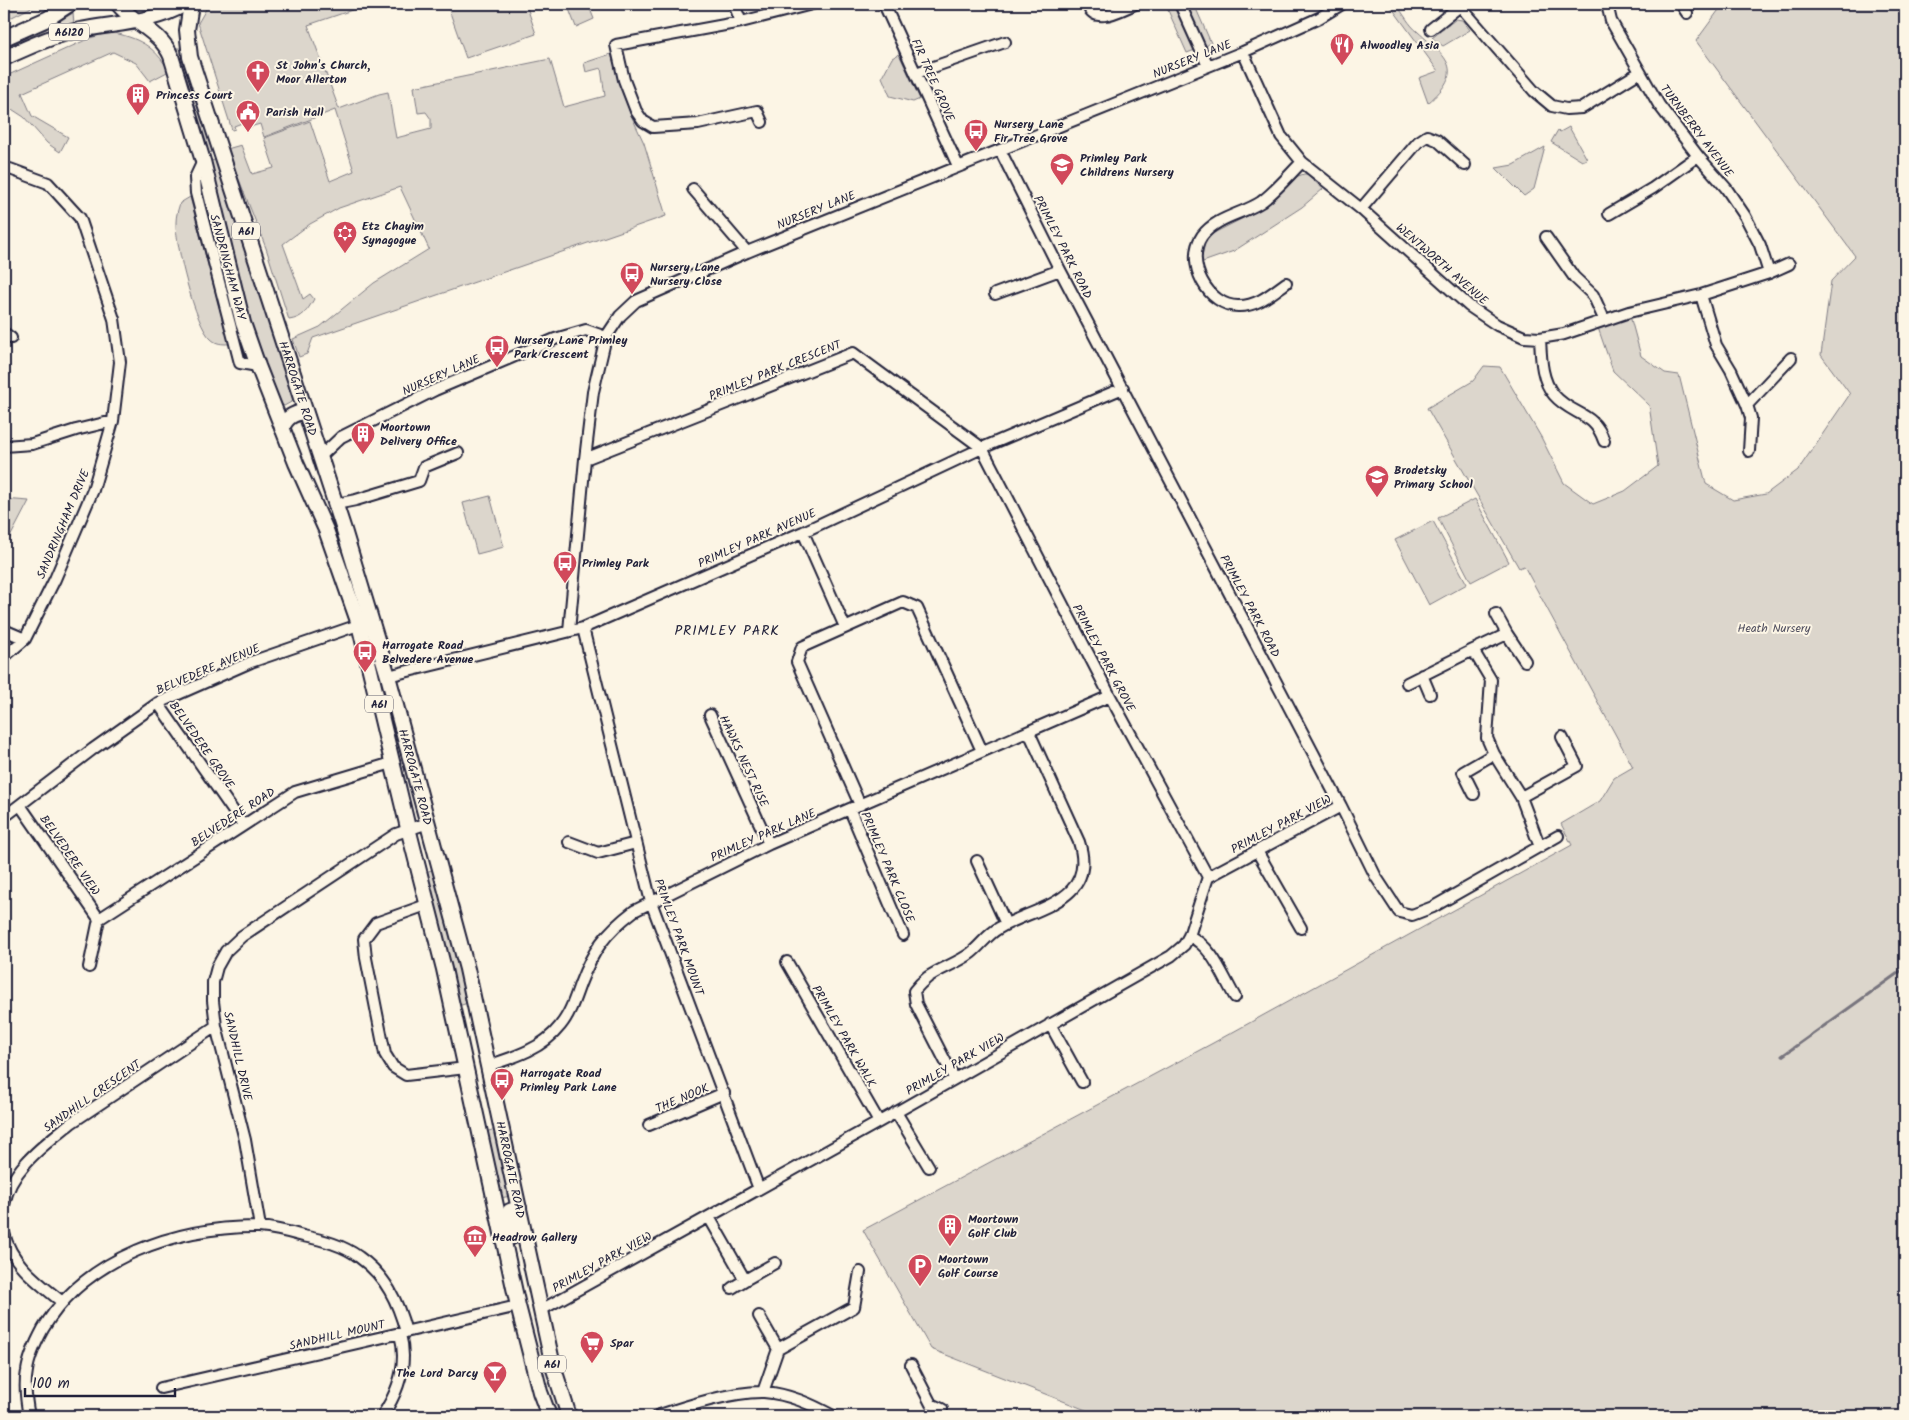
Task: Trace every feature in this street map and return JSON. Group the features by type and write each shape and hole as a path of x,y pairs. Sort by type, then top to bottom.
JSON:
{"highway":[{"name":"A6120","path":"4,38 47,19 70,4"},
{"name":"HARROGATE ROAD","path":"118,4 166,46 203,161 243,323 258,366 317,512 388,676 467,969 553,1366 569,1416"},
{"path":"137,20 165,14 185,4"},
{"name":"HARROGATE ROAD","path":"191,4 187,30 190,57 336,504 366,622 392,763 429,904 518,1306 540,1392 549,1416"},
{"name":"A6120","path":"4,58 41,41 66,33 137,20"},
{"path":"282,428 286,419 291,415 305,411"},
{"path":"317,512 326,508 328,503 323,482 325,472"},
{"path":"466,1068 470,1057 461,1016 464,1012 476,1009"},
{"path":"478,1126 489,1124 492,1119 483,1075 487,1066"},
{"path":"509,1266 515,1253 508,1218 510,1211 519,1208"},
{"path":"540,1392 547,1386 548,1378 537,1329 541,1310"}],"street":[{"path":"734,4 741,22"},
{"path":"762,122 757,111 698,124 653,127 643,121 636,111 624,80 616,45 741,22 812,4"},
{"name":"FIR TREE GROVE","path":"884,4 958,166"},
{"path":"1087,4 1091,12 1102,16 1135,4"},
{"path":"1180,4 1208,66"},
{"name":"NURSERY LANE","path":"320,457 341,437 434,390 555,339 586,330 606,337 620,316 636,301 747,252 1243,52 1319,18 1342,4"},
{"name":"TURNBERRY AVENUE","path":"1607,4 1611,21 1659,105 1698,156 1726,188 1745,216 1760,245 1769,272"},
{"path":"1681,4 1687,13"},
{"path":"1431,29 1460,6 1534,91 1552,106 1566,109 1582,108 1640,72"},
{"path":"916,73 1006,42"},
{"name":"WENTWORTH AVENUE","path":"1243,52 1281,136 1302,162 1361,209 1469,306 1497,325 1524,337 1540,338 1564,334 1604,319 1701,295 1789,264"},
{"path":"1361,209 1418,142 1428,136 1436,140 1465,165"},
{"name":"PRIMLEY PARK ROAD","path":"1000,150 1060,270 1376,876 1399,912 1412,915 1433,907 1558,836"},
{"path":"1609,214 1654,188 1698,156"},
{"path":"1286,282 1265,298 1253,304 1238,306 1225,304 1214,297 1206,288 1196,263 1196,253 1198,243 1212,226 1260,202 1302,162"},
{"name":"SANDRINGHAM DRIVE","path":"4,170 10,169 48,183 80,218 114,319 120,362 113,421 90,499 55,579 25,638 4,656"},
{"path":"693,189 747,252"},
{"path":"1546,237 1574,277 1593,296 1604,319"},
{"path":"995,294 1060,270"},
{"path":"1701,295 1716,345 1731,370 1747,405 1751,418 1749,450"},
{"path":"569,631 593,392 606,337"},
{"path":"1540,338 1544,376 1553,394 1575,411 1590,418 1600,431 1604,441"},
{"name":"PRIMLEY PARK CRESCENT","path":"585,459 853,353 982,448"},
{"path":"1747,405 1791,358"},
{"name":"PRIMLEY PARK AVENUE","path":"388,676 583,628 803,532 982,448 1123,388"},
{"path":"4,446 32,444 113,421"},
{"name":"PRIMLEY PARK GROVE","path":"982,448 1110,696 1208,877"},
{"path":"336,504 356,500 418,481 424,467 458,453"},
{"path":"803,532 845,627"},
{"path":"860,805 797,662 802,647 845,627 903,602 917,608 982,751"},
{"path":"1496,614 1525,661"},
{"name":"BELVEDERE AVENUE","path":"4,817 93,749 158,703 252,662 366,622"},
{"name":"PRIMLEY PARK MOUNT","path":"583,628 651,902 759,1189"},
{"path":"4,630 25,638"},
{"path":"1407,682 1507,634"},
{"path":"1474,650 1491,680 1487,738 1494,754 1521,797 1540,847"},
{"path":"1422,675 1430,694"},
{"name":"PRIMLEY PARK LANE","path":"487,1066 524,1054 545,1041 561,1026 597,946 615,926 651,902 769,844 1110,696"},
{"name":"BELVEDERE GROVE","path":"158,703 243,825"},
{"name":"HAWKS NEST RISE","path":"710,715 769,844"},
{"path":"954,1078 916,1004 914,991 926,978 964,957 989,935 1006,924 1058,902 1069,893 1076,883 1082,867 1083,854 1079,842 1029,732"},
{"path":"1521,797 1578,766 1562,737"},
{"path":"1474,794 1463,772 1494,754"},
{"name":"BELVEDERE ROAD","path":"99,919 295,792 392,763"},
{"name":"BELVEDERE VIEW","path":"20,805 99,919"},
{"name":"PRIMLEY PARK VIEW","path":"541,1310 879,1122 1170,956 1184,945 1189,936 1208,877 1341,806"},
{"name":"PRIMLEY PARK CLOSE","path":"850,810 903,934"},
{"name":"SANDHILL DRIVE","path":"260,1227 245,1140 216,1026 213,982 217,967 226,951 242,936 388,839 408,828 428,823"},
{"path":"569,842 598,853 636,843"},
{"path":"1258,851 1300,928"},
{"path":"977,861 1006,924"},
{"path":"429,904 376,923 364,939 385,1054 393,1067 406,1075 466,1068"},
{"path":"89,967 99,919"},
{"path":"1189,936 1206,947 1235,997"},
{"name":"PRIMLEY PARK WALK","path":"787,962 879,1122"},
{"path":"1050,1024 1082,1082"},
{"name":"SANDHILL CRESCENT","path":"4,1204 5,1196 13,1179 29,1159 51,1139 216,1026"},
{"name":"THE NOOK","path":"649,1125 724,1093"},
{"path":"896,1112 929,1166"},
{"path":"709,1217 745,1280"},
{"path":"29,1416 26,1387 27,1370 34,1346 62,1302 82,1284 106,1267 151,1245 206,1232 260,1227 324,1241 359,1256 377,1273 394,1295 403,1333 404,1364 390,1405 382,1416"},
{"path":"4,1233 6,1244 25,1271 62,1302"},
{"path":"732,1288 775,1263"},
{"path":"763,1392 778,1349 854,1307 860,1272"},
{"name":"SANDHILL MOUNT","path":"161,1388 518,1306"},
{"path":"759,1316 778,1349"},
{"path":"911,1364 931,1404 942,1409 939,1416"},
{"path":"657,1416 738,1394 763,1392 789,1396 814,1405 833,1416"}],"green space":[{"path":"4,4 38,4 4,21"},
{"path":"209,4 356,4 358,8 308,25 339,109 388,92 396,138 431,129 431,119 426,112 418,113 414,87 550,59 564,107 605,96 601,68 586,72 584,63 611,54 630,113 644,143 666,216 313,338 307,354 299,357 293,339 320,327 374,283 429,249 400,187 339,208 310,224 283,244 303,299 310,294 314,299 304,313 298,318 289,320 266,248 227,149 241,145 252,174 274,168 264,138 310,121 330,181 354,171 335,110 264,137 260,124 250,127 247,121 234,126 235,129 232,130 198,23"},
{"path":"447,4 526,4 536,34 466,58"},
{"path":"567,4 588,4 594,19 576,27"},
{"path":"1185,4 1194,4 1211,43 1204,47"},
{"path":"1389,4 1396,4 1412,26 1444,57 1448,65 1447,82 1440,92 1428,103 1419,78 1438,71"},
{"name":"Moortown Golf Club","path":"1720,4 1905,4 1905,1416 1101,1416 931,1349 863,1230 1213,1043 1572,845 1561,824 1600,801 1614,778 1633,767 1524,566 1519,568 1427,408 1473,381 1484,366 1500,367 1541,437 1564,483 1593,504 1625,491 1658,466 1649,405 1613,371 1596,322 1629,312 1641,356 1665,373 1679,375 1706,484 1733,500 1766,494 1798,470 1850,394 1821,355 1831,281 1855,256 1696,41 1721,7"},
{"path":"1175,5 1195,50 1187,53 1167,8"},
{"path":"73,13 74,25 4,52 4,48 43,31"},
{"path":"1456,19 1462,20 1470,30 1443,46 1432,38"},
{"path":"110,32 129,37 144,44 157,55 169,71 150,81 136,63 113,52 22,93 32,116 68,137 60,152 47,143 24,117 4,104 4,77 90,38"},
{"path":"174,48 183,48 214,151 207,154"},
{"path":"899,54 920,99 913,102 890,96 882,77 892,58"},
{"path":"1569,127 1587,159 1582,161 1551,142 1558,130 1560,132"},
{"path":"1545,147 1534,189 1524,196 1496,168 1513,165"},
{"path":"217,159 295,400 284,406 278,401 259,356 238,280 209,162"},
{"path":"1307,174 1323,189 1302,207 1234,251 1200,263 1205,244 1210,235 1259,210 1272,201 1298,176"},
{"path":"190,197 229,344 215,342 205,331 187,284 182,265 176,222 180,203"},
{"path":"490,496 504,547 477,554 463,503"},
{"path":"4,499 29,501 5,547 4,547"},
{"path":"1475,499 1509,562 1471,582 1438,518"},
{"path":"1433,521 1467,584 1429,605 1395,540"},
{"path":"435,869 468,1003 458,1006 425,872"},
{"path":"496,1129 511,1196 500,1198 485,1132"}],"waterway":[{"path":"1782,1056 1905,968"}],"place":[{"name":"Alwoodley Asia","path":"1342,66"},
{"name":"St John's Church, Moor Allerton","path":"258,93"},
{"name":"Princess Court","path":"138,116"},
{"name":"Parish Hall","path":"248,133"},
{"name":"Nursery Lane Fir Tree Grove","path":"976,152"},
{"name":"Primley Park Childrens Nursery","path":"1062,186"},
{"name":"Etz Chayim Synagogue","path":"345,254"},
{"name":"Nursery Lane Nursery Close","path":"632,295"},
{"name":"Nursery Lane Primley Park Crescent","path":"497,368"},
{"name":"Moortown Delivery Office","path":"363,455"},
{"name":"Brodetsky Primary School","path":"1377,498"},
{"name":"Primley Park","path":"565,584"},
{"name":"Harrogate Road Belvedere Avenue","path":"365,673"},
{"name":"Harrogate Road Primley Park Lane","path":"502,1101"},
{"name":"Moortown Golf Club","path":"950,1247"},
{"name":"Headrow Gallery","path":"475,1258"},
{"name":"Moortown Golf Course","path":"920,1287"},
{"name":"Spar","path":"592,1364"},
{"name":"The Lord Darcy","path":"495,1394"}],"district":[{"name":"PRIMLEY PARK","path":"727,630"}],"park label":[{"name":"Heath Nursery","path":"1774,628"}]}
